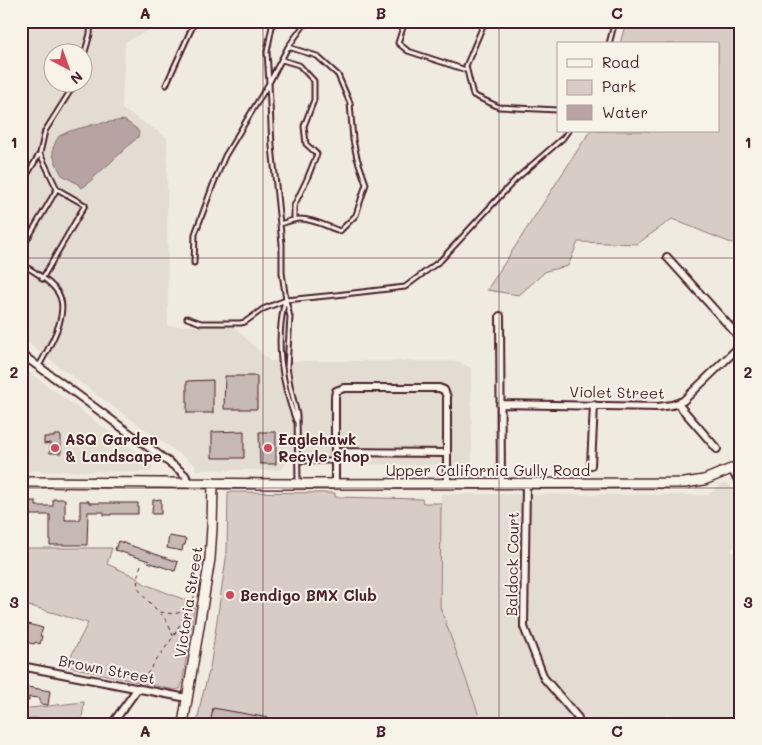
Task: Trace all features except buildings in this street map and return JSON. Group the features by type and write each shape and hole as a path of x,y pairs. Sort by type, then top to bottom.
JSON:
{"street":[{"path":"667,257 741,339"},
{"path":"500,316 501,484"},
{"name":"Violet Street","path":"500,404 666,406 678,404 741,345"},
{"path":"21,354 178,469 185,475 189,483"},
{"path":"335,484 336,391 344,388 438,388 444,390 447,397 447,484"},
{"path":"678,404 717,449"},
{"path":"591,465 594,405"},
{"path":"335,452 447,453"},
{"name":"Upper California Gully Road","path":"21,482 298,484 685,483 704,480 741,466"},
{"path":"731,469 741,484"},
{"name":"Victoria Street","path":"183,724 210,559 213,483"},
{"name":"Baldock Court","path":"526,484 524,627 544,678 578,718"},
{"name":"Brown Street","path":"21,666 187,698"},
{"path":"112,724 138,688"}],"lane":[{"path":"88,42 91,21"},
{"path":"166,85 195,21"},
{"path":"273,21 266,52 282,272 290,317 287,361 297,416 298,484"},
{"path":"194,263 195,234 225,156 269,83 288,46 307,21"},
{"path":"405,21 398,43 408,51 467,70"},
{"path":"485,21 466,66 473,95 499,107 557,110"},
{"path":"610,42 615,21"},
{"path":"280,224 300,219 316,222 340,231 356,215 366,184 356,158 350,103 338,75 317,56 288,46"},
{"path":"282,60 299,65 314,81 314,100 304,126 306,144 317,154 294,206 294,220"},
{"path":"21,185 40,153 45,131 70,92"},
{"path":"187,318 201,323 241,323 264,309 286,300 405,287 441,260 516,179 563,138 567,132"},
{"path":"40,153 57,189 85,205 42,279"},
{"path":"21,250 57,189"},
{"path":"21,264 56,290 60,297 62,313 56,332 39,366"},
{"path":"286,300 282,312 280,365 297,426"},
{"path":"298,461 335,461"}],"path":[{"path":"141,565 137,577 138,588 144,598 167,622 173,637"},
{"path":"138,688 173,637 193,601 197,584"},
{"path":"159,612 174,614 188,610"}],"shaded area":[{"path":"33,21 168,21 125,42 122,109 167,137 168,326 233,326 270,361 458,361 471,368 472,467 305,464 305,453 288,453 285,466 280,470 196,470 195,465 21,338 21,31"},
{"path":"21,366 153,464 151,472 21,471 25,429 21,428"},
{"path":"726,483 741,497 741,540 731,550 741,561 741,705 734,724 715,724 666,714 666,724 482,724 440,607 441,494 708,495"}],"green space":[{"path":"626,21 741,21 741,247 672,219 637,244 578,242 568,266 546,271 519,295 487,290 589,132 720,132 720,42 621,42"},
{"path":"228,492 335,493 335,497 422,499 423,503 441,503 440,607 482,724 197,724 210,668 227,552"},
{"path":"21,548 112,548 107,564 132,575 145,584 195,604 180,689 175,690 66,666 88,623 21,605"},
{"path":"84,702 82,719 64,720 61,717 50,719 32,718 21,723 21,709"}],"water":[{"path":"124,120 137,129 138,137 85,186 81,188 62,175 53,155 53,148 59,136 95,124"}],"waterway":[{"path":"21,27 28,21"}],"place":[{"name":"ASQ Garden & Landscape","path":"55,448"},
{"name":"Eaglehawk Recyle Shop","path":"268,448"},
{"name":"Bendigo BMX Club","path":"230,595"}]}
